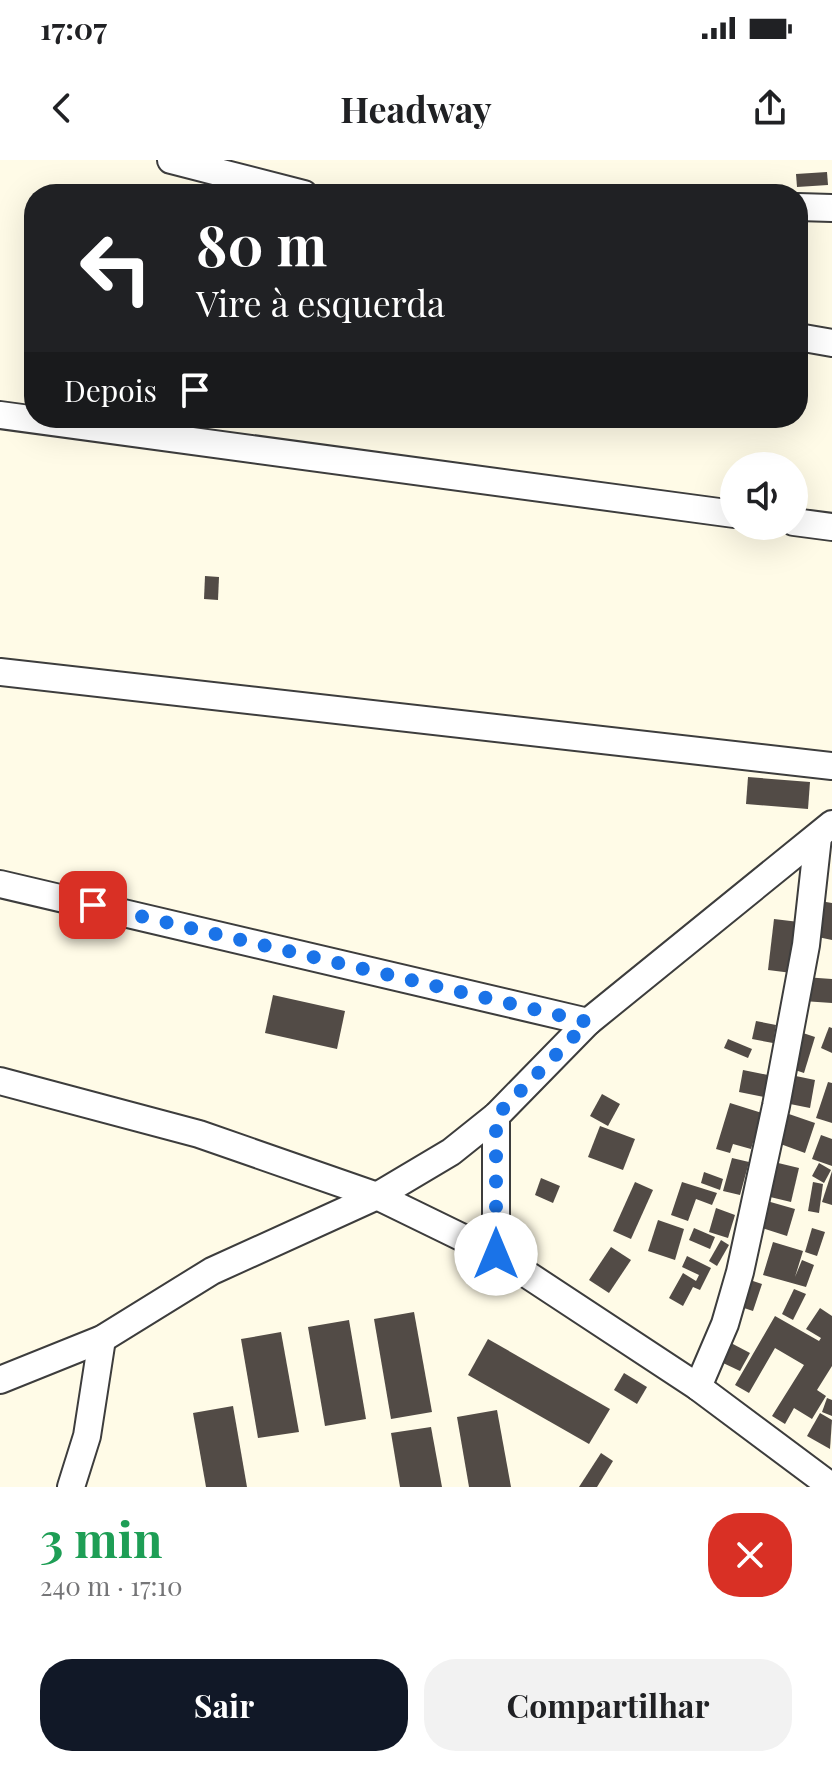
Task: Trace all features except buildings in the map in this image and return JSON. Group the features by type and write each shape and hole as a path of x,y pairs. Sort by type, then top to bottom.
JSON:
{"street":[{"path":"171,160 265,184"},
{"path":"808,207 832,208"},
{"path":"808,339 832,343"},
{"path":"0,415 24,418"},
{"path":"96,428 720,512"},
{"path":"808,524 832,527"},
{"path":"0,672 832,766"},
{"path":"0,1380 102,1339 212,1271 377,1196 451,1152 496,1116 588,1022 825,831"},
{"path":"698,1387 725,1324 744,1257 776,1106 825,831"},
{"path":"0,884 588,1022"},
{"path":"0,1081 199,1134 377,1196 496,1254 698,1387 831,1487"},
{"path":"496,1116 496,1254"},
{"path":"71,1487 87,1436 102,1339"}],"route":[{"path":"93,905 588,1022 496,1116 496,1254"}]}
